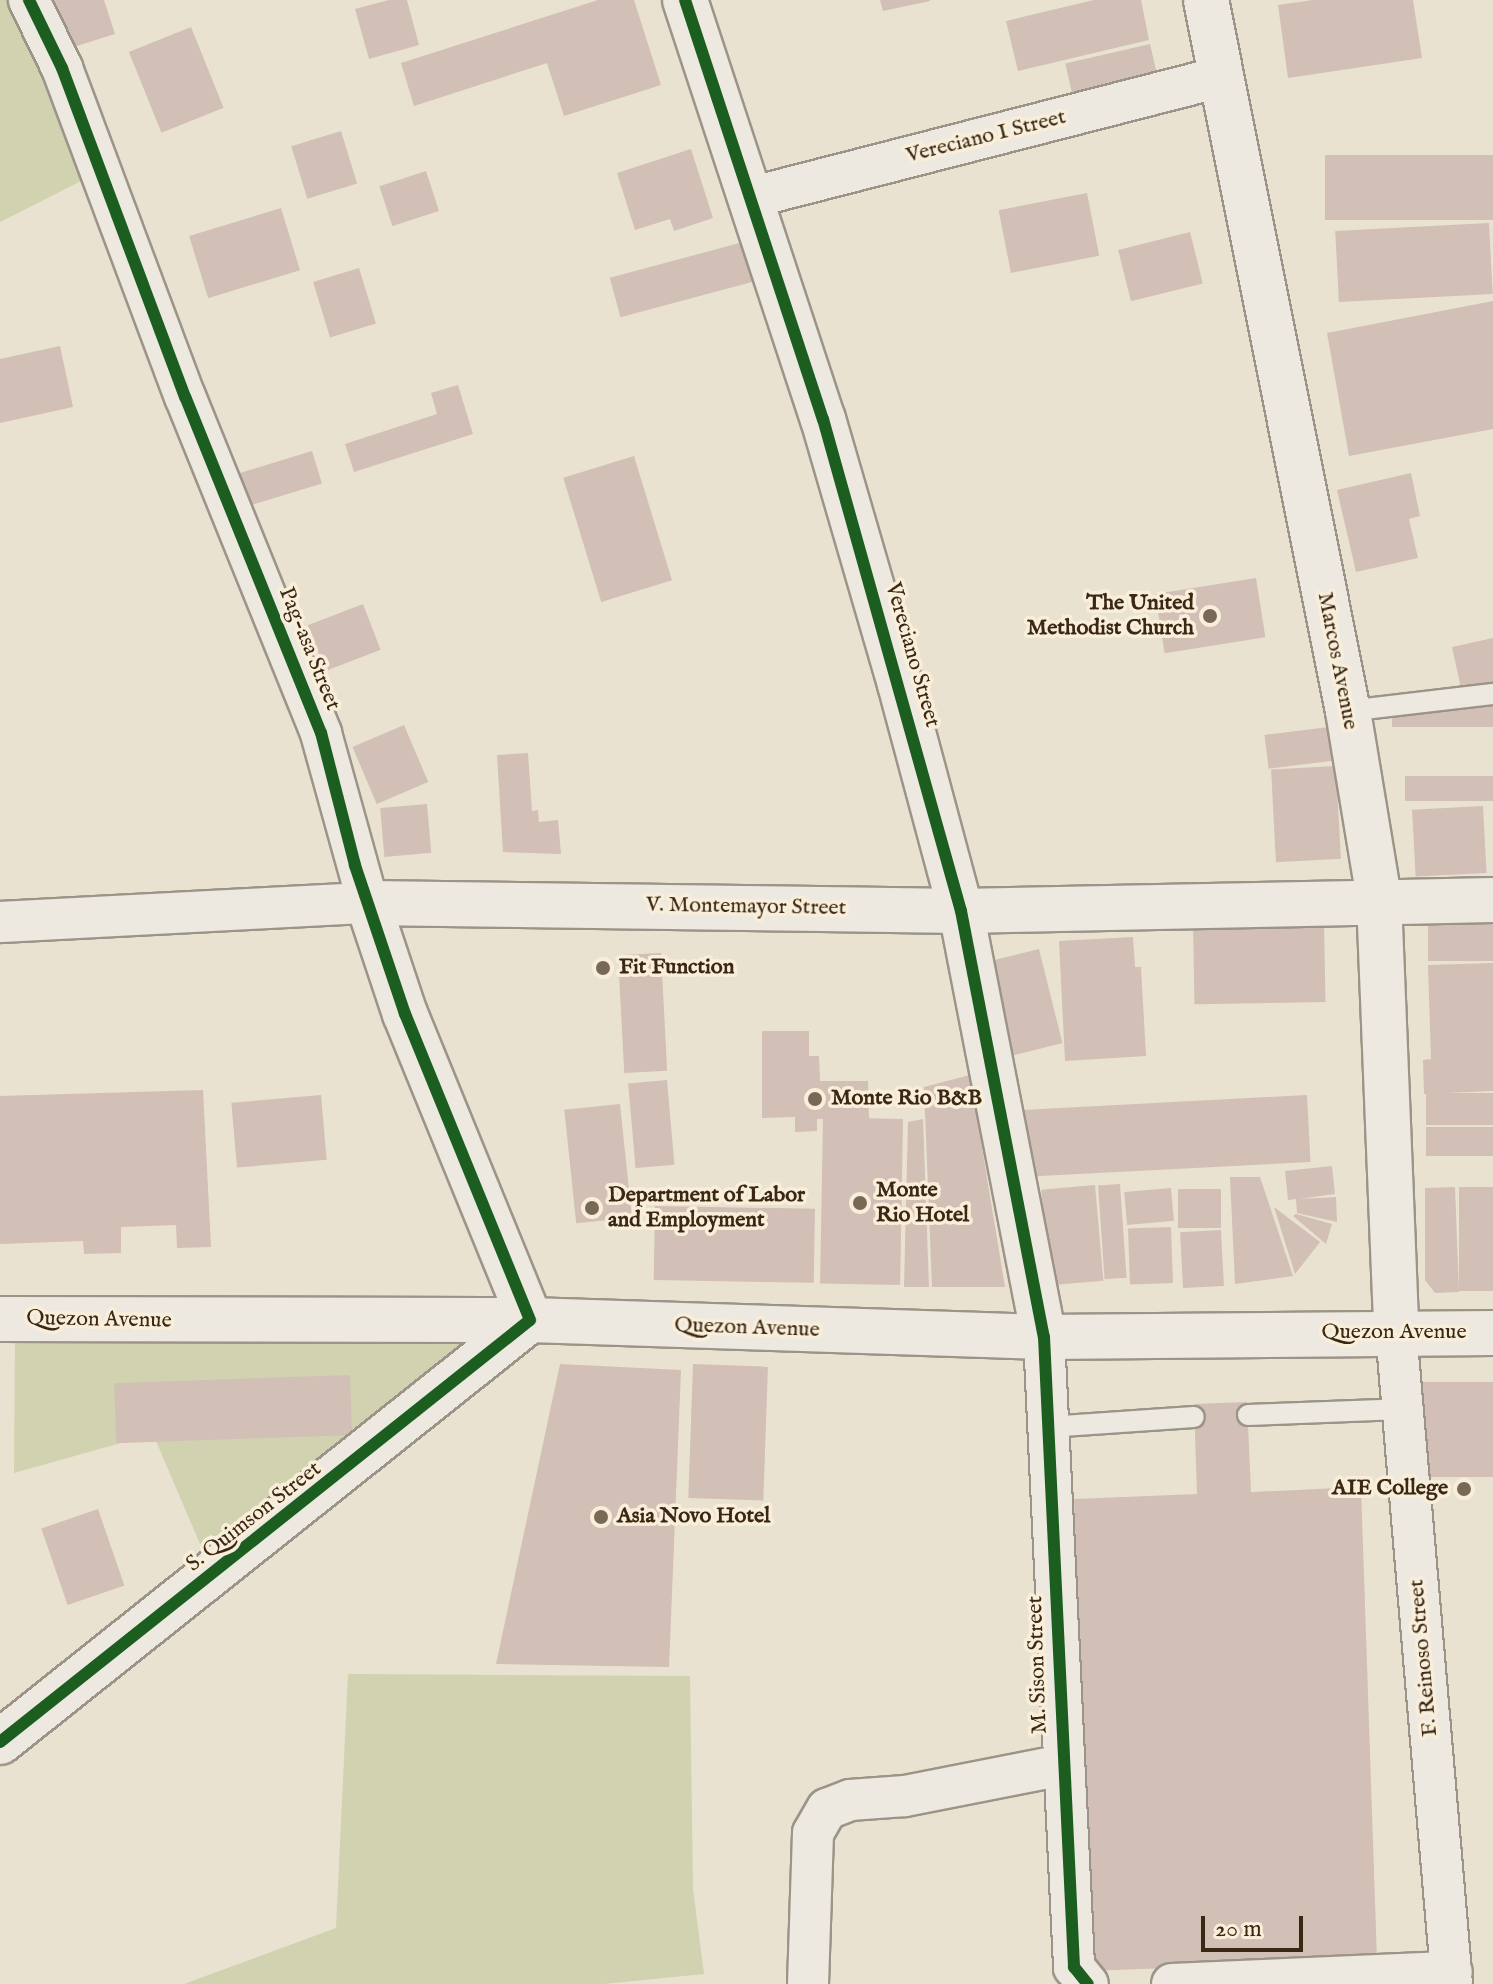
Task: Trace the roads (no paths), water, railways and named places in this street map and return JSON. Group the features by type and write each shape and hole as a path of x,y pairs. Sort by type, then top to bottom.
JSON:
{"street":[{"name":"Pag-asa Street","path":"29,0 62,68 185,397 321,733 368,903 405,1014 530,1320"},
{"name":"Vereciano Street","path":"685,0 827,434 961,911 1044,1337"},
{"name":"Marcos Avenue","path":"1206,0 1348,711 1379,899 1396,1331"},
{"name":"Vereciano I Street","path":"749,198 1223,76"},
{"name":"V. Montemayor Street","path":"0,922 368,903 961,911 1379,899 1493,900"},
{"name":"Quezon Avenue","path":"0,1319 530,1320 1044,1337 1396,1331 1493,1333"},
{"name":"S. Quimson Street","path":"0,1742 530,1320"},
{"name":"F. Reinoso Street","path":"1396,1331 1452,1978"},
{"name":"M. Sison Street","path":"1044,1337 1074,1967 1088,1984"},
{"path":"808,1984 813,1833 827,1809 850,1800 905,1796 1063,1765"},
{"path":"1172,1984 1452,1978"}],"lane":[{"path":"1348,711 1493,694"},
{"path":"1248,1415 1401,1409"},
{"path":"1048,1427 1194,1417"}],"place":[{"name":"The United Methodist Church","path":"1210,616"},
{"name":"Fit Function","path":"603,968"},
{"name":"Monte Rio B&B","path":"815,1099"},
{"name":"Monte Rio Hotel","path":"860,1203"},
{"name":"Department of Labor and Employment","path":"592,1208"},
{"name":"AIE College","path":"1464,1489"},
{"name":"Asia Novo Hotel","path":"601,1517"}]}
